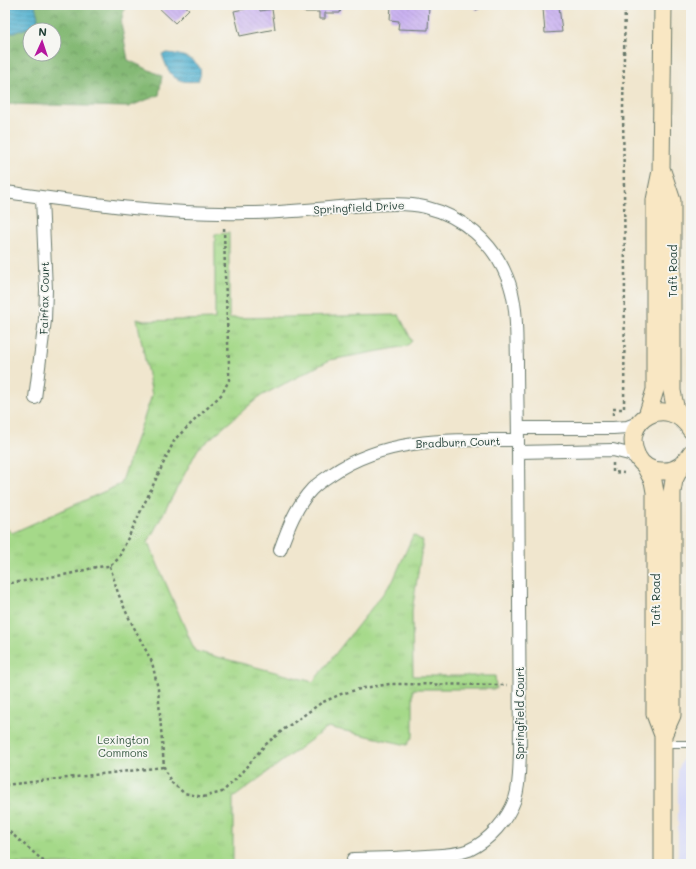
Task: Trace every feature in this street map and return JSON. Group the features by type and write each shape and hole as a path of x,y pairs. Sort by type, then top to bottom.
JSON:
{"street":[{"name":"Taft Road","path":"663,5 661,171 655,200 655,390 643,419 635,430 633,440 634,451 653,481 655,492 655,714 663,740 663,864"},
{"name":"Taft Road","path":"661,171 672,200 672,391 675,406 688,424"},
{"name":"Springfield Drive","path":"5,192 126,208 224,213 274,213 345,206 409,204 442,212 472,230 487,243 508,277 514,296 518,446"},
{"name":"Fairfax Court","path":"35,398 45,312 46,290 42,198"},
{"path":"518,428 628,427 655,412 665,411 674,413 688,424"},
{"name":"Bradburn Court","path":"280,550 294,514 313,488 346,464 369,454 409,444 442,441 613,450 629,454 641,462"},
{"name":"Springfield Court","path":"353,859 383,859 457,853 468,850 492,835 510,809 515,798 519,783 518,446"},
{"name":"Taft Road","path":"663,740 672,715 672,492 674,480 687,459"},
{"path":"641,462 654,470 663,472 673,470 687,459"}],"lane":[{"path":"663,740 691,744"}],"path":[{"path":"613,409 624,409 623,108 625,5"},
{"path":"5,584 69,574 96,567 110,566 118,560 174,439 222,394 229,380 224,275 224,213"},
{"path":"613,472 624,473"},
{"path":"110,566 118,593 127,614 152,662 158,690 164,767 171,782 184,793 203,797 222,792 235,780 265,745 283,730 321,703 342,694 364,688 390,684 519,685"},
{"path":"5,785 164,767"},
{"path":"5,828 47,864"}],"shaded area":[{"path":"691,742 691,864 678,864 678,770"}],"green space":[{"path":"5,5 125,5 121,23 128,60 162,76 159,95 128,107 5,104"},
{"name":"Lexington Commons","path":"229,233 229,318 399,315 412,341 407,346 330,360 259,397 198,449 148,542 195,651 313,682 393,581 413,535 423,541 412,611 413,676 495,676 496,689 413,689 413,736 407,745 328,727 233,798 233,864 5,864 5,527 12,533 121,484 152,395 137,319 144,321 215,319 215,234"}],"water":[{"path":"5,5 35,5 38,18 36,22 22,22 22,30 5,35"},
{"path":"167,53 186,57 197,64 200,69 198,81 183,81 170,73 162,54"}],"building":[{"path":"156,5 184,5 189,9 175,23"},
{"path":"303,5 344,5 344,8 341,8 340,13 325,13 325,19 319,19 319,12 303,12"},
{"path":"391,5 429,5 428,30 398,29 399,21 390,20"},
{"path":"475,5 490,5 476,10"},
{"path":"259,6 260,11 272,9 275,29 240,36 234,11"},
{"path":"559,6 562,32 545,33 543,8"}]}
